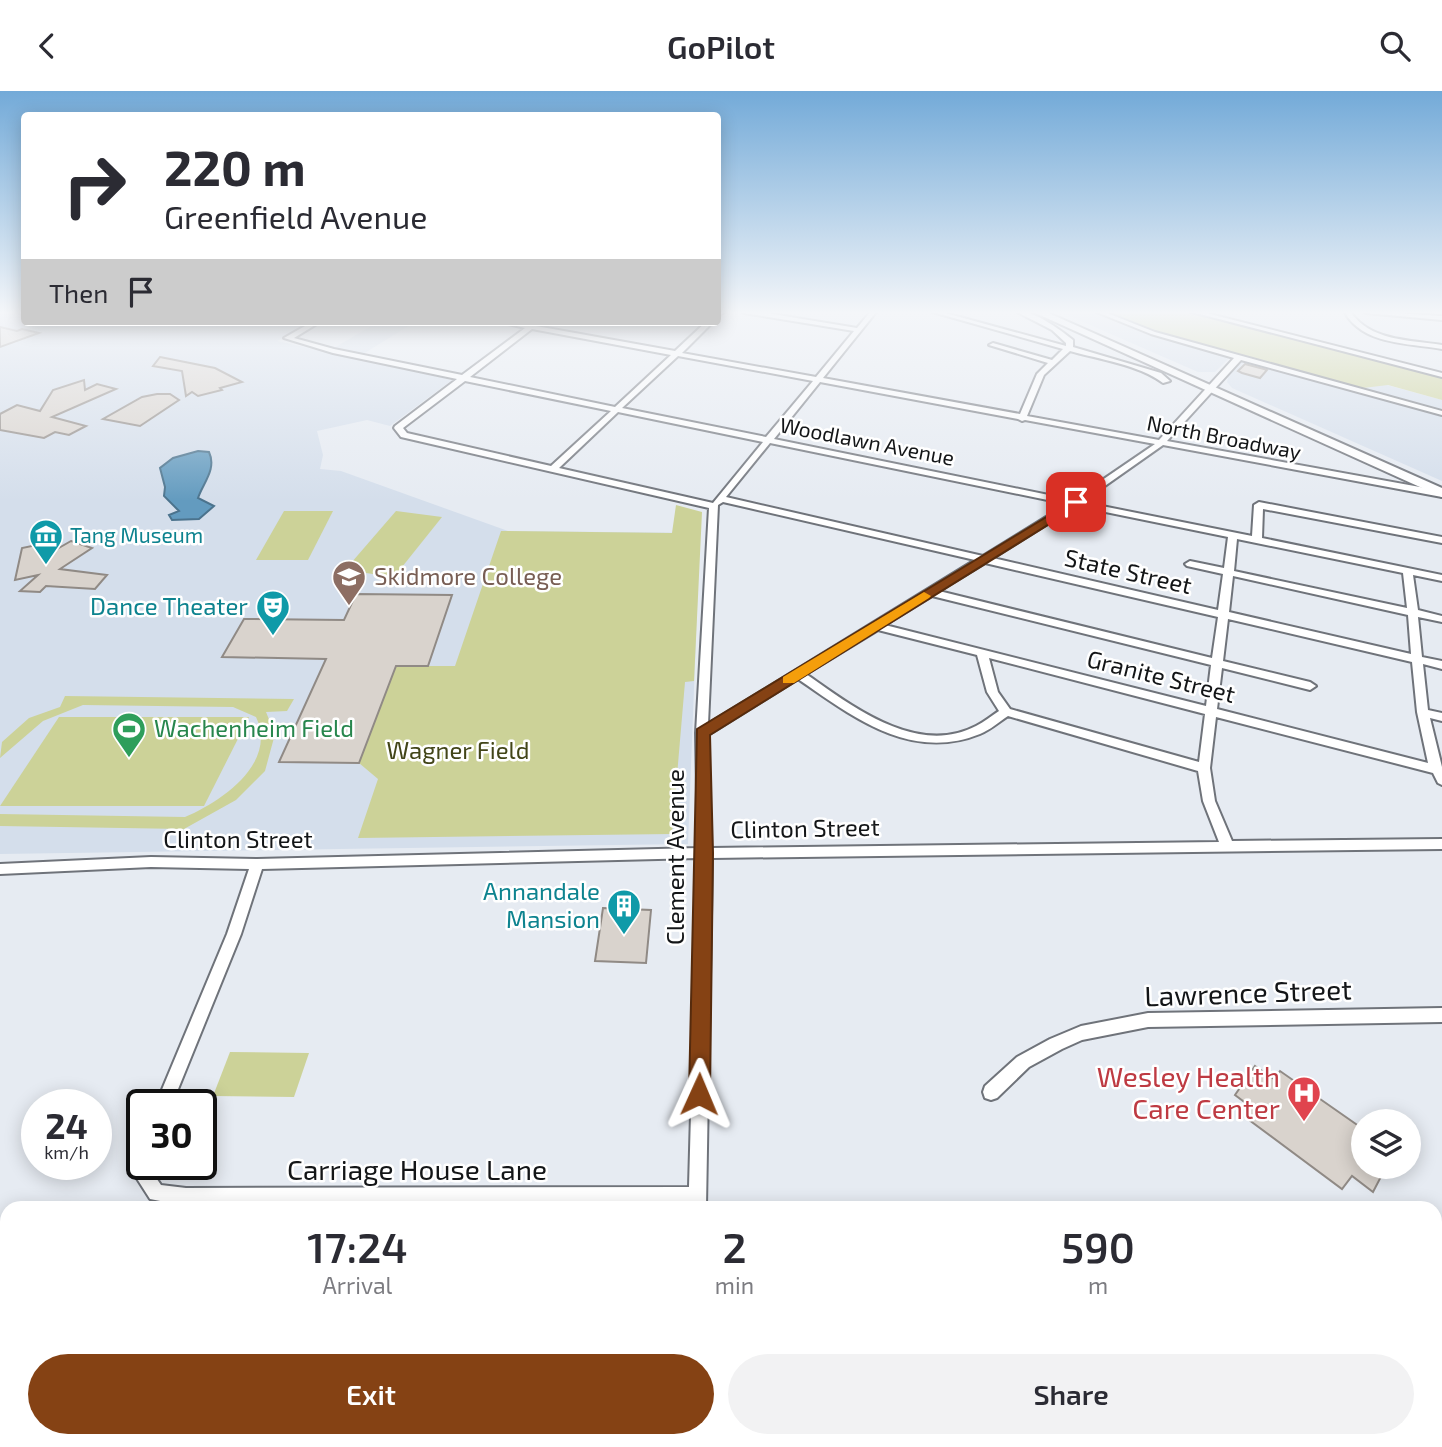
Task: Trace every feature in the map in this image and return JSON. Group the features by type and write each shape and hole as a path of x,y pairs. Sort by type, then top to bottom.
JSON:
{"highway":[{"path":"1184,374 1442,482"},
{"path":"1186,374 1442,493"}],"street":[{"name":"Woodlawn Avenue","path":"451,374 1442,578"},
{"path":"465,377 469,374"},
{"path":"553,469 654,374"},
{"name":"North Broadway","path":"776,374 1442,493"},
{"path":"718,503 822,374"},
{"path":"1022,419 1041,374"},
{"path":"1155,374 1166,381"},
{"path":"702,733 1076,502 1160,444 1222,374"},
{"path":"1304,374 1442,413"},
{"name":"State Street","path":"465,377 398,428 404,435 553,469 983,559 1442,665"},
{"name":"Clement Avenue","path":"697,1201 705,853 702,733 718,503"},
{"path":"1257,540 1259,505 1442,540"},
{"path":"1227,846 1209,801 1204,768 1233,535"},
{"path":"1191,565 1442,619"},
{"path":"1408,571 1415,613 1424,713 1434,769 1442,780"},
{"path":"929,592 1310,686"},
{"name":"Granite Street","path":"877,626 1434,769"},
{"path":"982,653 990,685 999,706 1006,712 1204,768"},
{"path":"798,674 873,725 898,735 954,738 977,731 1006,712"},
{"path":"1424,713 1442,717"},
{"name":"Clinton Street","path":"0,869 151,862 257,864 705,853 1442,843"},
{"path":"170,1089 234,933 257,864"},
{"name":"Lawrence Street","path":"991,1091 1023,1062 1056,1044 1082,1033 1148,1020 1442,1015"},
{"name":"Carriage House Lane","path":"150,1180 156,1193 186,1197 595,1201"}],"shaded area":[{"name":"Skidmore College","path":"0,374 426,374 452,380 390,426 367,420 317,431 323,455 320,469 341,471 508,531 700,533 688,844 0,854"},
{"path":"1230,374 1294,374 1442,415 1442,481 1232,388 1227,382"},
{"path":"1370,385 1387,385 1442,400 1442,409 1363,388"}],"green space":[{"path":"1312,374 1431,374 1442,377 1442,400 1388,385 1363,388"},
{"name":"Wagner Field","path":"676,505 702,512 694,681 685,682 672,834 358,838 378,779 359,763 396,666 455,666 501,531 672,533"},
{"path":"284,511 333,511 308,560 256,560"},
{"path":"396,511 442,517 394,577 345,570"},
{"path":"65,696 294,699 287,711 266,712 275,734 265,771 236,800 184,829 0,826 0,814 185,817 229,791 253,765 259,750 261,734 256,717 233,707 83,705 43,721 0,758 2,742 29,718 60,707"},
{"name":"Wachenheim Field","path":"59,717 249,717 204,806 0,806"},
{"path":"230,1052 309,1053 294,1097 217,1096 216,1089"}],"water":[{"path":"198,451 209,452 211,464 198,498 214,506 199,519 172,520 169,515 179,511 164,496 165,487 160,468 173,458"}],"building":[{"path":"183,374 227,374 242,382 198,396 192,392 186,396"},
{"path":"1247,374 1263,374 1260,378"},
{"path":"84,380 85,390 97,384 116,389 52,417 86,426 69,435 55,432 44,438 0,430 0,414 17,405 40,411 53,390"},
{"path":"170,394 179,400 140,426 103,419 142,397"},
{"path":"71,541 92,548 60,569 107,575 95,589 46,586 40,592 20,591 38,575 15,580 22,548 51,542 50,553"},
{"path":"356,594 452,595 428,666 396,666 359,763 279,762 326,659 222,657 244,619 344,620"},
{"name":"Annandale Mansion","path":"603,908 651,910 646,963 595,961"},
{"name":"Wesley Health Care Center","path":"1255,1066 1274,1079 1280,1071 1351,1121 1351,1177 1342,1189 1245,1117 1251,1107 1235,1095"},
{"name":"Wesley Health Care Center","path":"1356,1179 1380,1179 1373,1192"}],"slow traffic":[{"path":"788,680 924,596"}],"place":[{"name":"Tang Museum","path":"46,566"},
{"name":"Skidmore College","path":"349,607"},
{"name":"Dance Theater","path":"273,637"},
{"name":"Wachenheim Field","path":"129,759"},
{"name":"Annandale Mansion","path":"624,936"},
{"name":"Wesley Health Care Center","path":"1304,1123"}],"route":[{"path":"699,1094 705,853 702,733 1076,502"}]}
